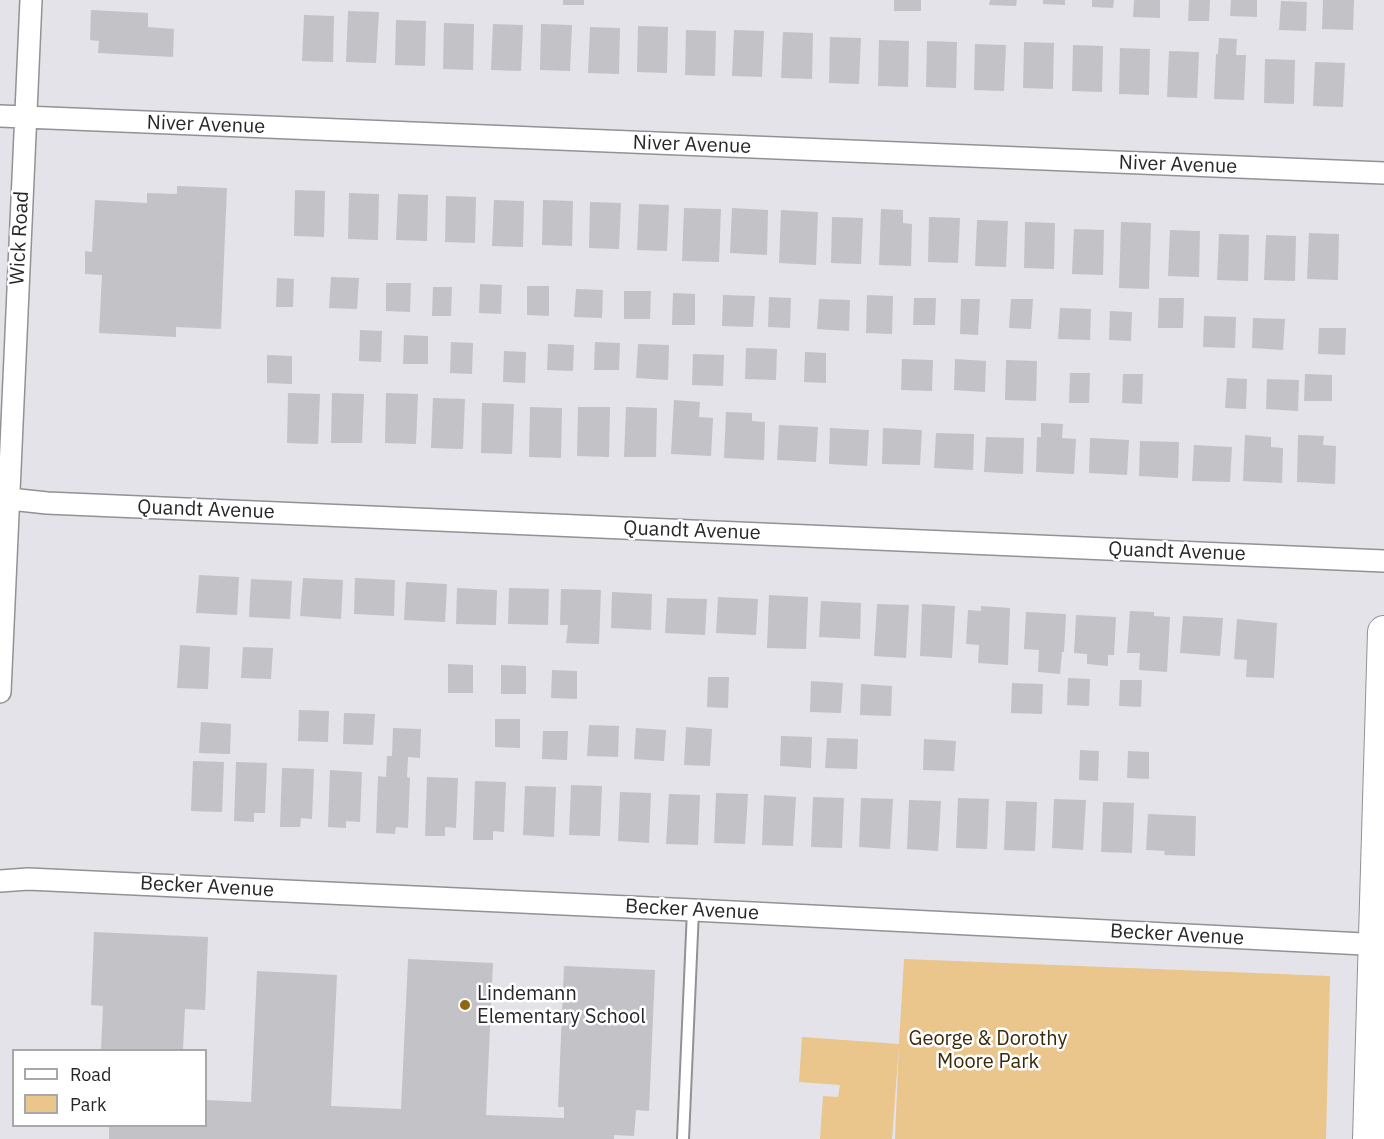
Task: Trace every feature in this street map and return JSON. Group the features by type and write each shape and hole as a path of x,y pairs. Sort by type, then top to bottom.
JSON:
{"street":[{"name":"Wick Road","path":"0,692 4,498 31,0"},
{"name":"Niver Avenue","path":"0,116 1384,173"},
{"name":"Quandt Avenue","path":"4,498 47,503 1384,561"},
{"path":"1369,1139 1379,945 1384,632"},
{"name":"Becker Avenue","path":"0,881 28,879 1379,945"}],"lane":[{"path":"683,1139 693,910"}],"green space":[{"name":"George & Dorothy Moore Park","path":"904,959 1330,976 1326,1139 895,1139"},
{"path":"802,1037 899,1044 892,1139 820,1139 823,1096 838,1097 840,1085 799,1082"}],"building":[{"path":"563,0 584,0 584,5 563,5"},
{"path":"894,0 921,0 921,11 894,11"},
{"path":"990,0 1017,0 1016,6 989,5"},
{"path":"1043,0 1065,0 1065,5 1043,4"},
{"path":"1092,0 1114,0 1113,8 1092,7"},
{"path":"1134,0 1160,0 1160,18 1133,17"},
{"path":"1189,0 1210,0 1209,21 1188,21"},
{"path":"1231,0 1257,0 1257,17 1230,16"},
{"path":"1323,0 1354,0 1353,30 1322,29"},
{"path":"1281,1 1307,2 1306,31 1279,30"},
{"path":"91,10 148,13 148,27 174,29 173,57 98,53 99,41 90,40"},
{"path":"348,11 379,12 376,63 346,62"},
{"path":"304,15 334,16 333,62 302,61"},
{"path":"396,20 426,21 425,66 395,65"},
{"path":"444,23 474,24 473,70 443,69"},
{"path":"493,24 523,25 521,71 491,70"},
{"path":"541,24 572,25 570,71 540,70"},
{"path":"638,26 668,27 667,73 637,72"},
{"path":"590,27 620,28 619,74 588,73"},
{"path":"686,30 716,31 715,76 685,75"},
{"path":"734,30 764,31 762,77 732,76"},
{"path":"783,32 813,33 812,79 781,78"},
{"path":"830,37 861,38 859,84 829,83"},
{"path":"1219,38 1237,39 1236,55 1246,55 1244,100 1214,99"},
{"path":"879,40 909,41 908,87 878,86"},
{"path":"927,41 957,42 956,88 926,87"},
{"path":"1024,42 1054,43 1053,89 1023,88"},
{"path":"975,44 1006,45 1004,91 974,90"},
{"path":"1073,45 1103,46 1102,92 1072,91"},
{"path":"1120,48 1150,49 1149,95 1119,94"},
{"path":"1169,51 1199,52 1197,98 1167,97"},
{"path":"1265,59 1295,60 1294,104 1264,103"},
{"path":"1315,62 1345,63 1343,107 1313,106"},
{"path":"177,186 227,188 221,329 176,327 176,337 99,333 102,275 85,274 85,251 92,252 95,200 147,203 147,193 177,194"},
{"path":"295,190 325,191 324,237 294,236"},
{"path":"349,193 379,194 378,240 348,239"},
{"path":"398,194 428,195 427,241 396,240"},
{"path":"446,196 476,197 475,243 445,242"},
{"path":"494,200 524,201 523,247 492,246"},
{"path":"543,200 573,201 572,246 542,245"},
{"path":"590,202 621,203 619,249 589,248"},
{"path":"639,204 669,205 667,251 637,250"},
{"path":"684,208 721,209 719,262 682,261"},
{"path":"732,208 768,210 767,255 730,253"},
{"path":"881,209 903,210 903,223 912,224 911,266 879,265"},
{"path":"781,210 818,212 816,265 779,263"},
{"path":"832,217 863,218 861,264 831,263"},
{"path":"929,217 960,218 958,263 928,262"},
{"path":"977,220 1008,221 1006,267 975,266"},
{"path":"1025,222 1055,223 1054,269 1024,268"},
{"path":"1121,222 1151,223 1149,289 1119,288"},
{"path":"1074,229 1104,230 1103,275 1072,274"},
{"path":"1170,230 1200,231 1199,277 1168,276"},
{"path":"1309,233 1339,234 1338,280 1307,279"},
{"path":"1219,234 1249,235 1248,281 1217,280"},
{"path":"1266,235 1296,236 1295,281 1264,280"},
{"path":"331,277 359,278 357,309 329,308"},
{"path":"277,278 294,279 293,307 276,307"},
{"path":"386,283 411,283 410,312 386,311"},
{"path":"480,284 502,285 501,314 479,313"},
{"path":"527,286 549,286 549,316 527,315"},
{"path":"433,287 452,287 451,316 432,316"},
{"path":"576,289 603,290 602,318 574,317"},
{"path":"624,291 651,291 650,319 624,319"},
{"path":"673,293 695,294 695,325 672,325"},
{"path":"723,295 755,296 753,327 722,326"},
{"path":"867,295 893,296 892,334 866,333"},
{"path":"769,297 791,298 790,328 768,327"},
{"path":"914,298 936,298 935,325 913,325"},
{"path":"1159,298 1184,298 1183,328 1158,328"},
{"path":"819,299 850,300 849,331 817,329"},
{"path":"961,299 980,299 978,335 960,334"},
{"path":"1011,299 1033,299 1031,329 1009,328"},
{"path":"1060,308 1091,309 1090,340 1058,339"},
{"path":"1110,311 1132,312 1131,341 1109,340"},
{"path":"1204,316 1236,317 1235,348 1203,347"},
{"path":"1253,318 1285,319 1283,350 1252,348"},
{"path":"1319,328 1346,328 1345,355 1318,354"},
{"path":"360,330 382,331 381,362 359,361"},
{"path":"404,335 428,336 428,364 403,364"},
{"path":"451,342 473,343 472,374 450,373"},
{"path":"595,342 620,343 619,370 594,370"},
{"path":"548,344 574,345 573,371 547,370"},
{"path":"638,344 669,345 668,380 636,378"},
{"path":"746,348 777,349 776,380 745,379"},
{"path":"504,351 526,352 525,383 503,382"},
{"path":"805,352 826,353 826,383 804,382"},
{"path":"693,354 724,355 723,386 692,385"},
{"path":"267,355 292,356 292,384 267,383"},
{"path":"902,359 933,360 932,391 901,390"},
{"path":"955,359 986,361 985,392 954,390"},
{"path":"1006,360 1037,361 1036,401 1005,400"},
{"path":"1070,373 1090,373 1089,403 1069,403"},
{"path":"1123,374 1143,374 1142,404 1122,403"},
{"path":"1305,374 1332,375 1332,401 1304,401"},
{"path":"1227,378 1247,379 1246,409 1225,408"},
{"path":"1267,379 1299,380 1298,411 1266,409"},
{"path":"288,393 320,394 318,444 287,443"},
{"path":"332,393 364,394 362,443 331,443"},
{"path":"386,393 418,394 416,444 385,443"},
{"path":"433,398 465,399 463,449 431,448"},
{"path":"674,400 700,402 699,417 713,418 711,456 671,454"},
{"path":"482,403 514,404 512,454 481,453"},
{"path":"530,407 562,408 561,458 529,457"},
{"path":"578,407 610,407 609,457 577,456"},
{"path":"626,407 657,408 656,457 624,457"},
{"path":"726,412 752,413 752,421 765,422 764,460 724,458"},
{"path":"1041,423 1063,424 1062,438 1076,439 1074,474 1036,472 1037,437 1041,437"},
{"path":"779,425 818,427 816,462 777,460"},
{"path":"830,428 869,430 867,466 829,464"},
{"path":"883,428 922,430 920,465 882,464"},
{"path":"936,433 974,434 973,470 934,468"},
{"path":"1245,435 1271,437 1271,447 1283,448 1282,483 1243,481"},
{"path":"1298,435 1324,436 1323,445 1336,446 1335,484 1297,482"},
{"path":"986,437 1024,438 1023,474 984,472"},
{"path":"1090,438 1129,440 1127,475 1089,473"},
{"path":"1140,441 1179,442 1178,478 1139,476"},
{"path":"1194,445 1232,447 1230,482 1192,481"},
{"path":"199,575 239,577 237,615 196,613"},
{"path":"303,578 343,580 341,619 300,616"},
{"path":"355,578 395,580 394,616 354,614"},
{"path":"251,579 292,581 290,619 249,617"},
{"path":"406,582 447,584 445,622 404,620"},
{"path":"457,588 497,590 496,625 456,624"},
{"path":"509,588 549,589 548,625 508,624"},
{"path":"561,589 601,590 599,644 566,643 568,625 560,625"},
{"path":"612,592 652,594 651,630 611,628"},
{"path":"769,595 808,597 806,649 767,648"},
{"path":"718,597 758,599 756,635 716,633"},
{"path":"667,598 707,599 705,635 665,633"},
{"path":"821,601 861,603 860,639 819,637"},
{"path":"877,604 909,605 906,658 874,656"},
{"path":"922,604 955,606 952,658 920,656"},
{"path":"981,606 1010,608 1008,665 978,663 979,645 966,644 968,610 981,611"},
{"path":"1130,611 1154,612 1154,616 1170,617 1167,672 1139,670 1140,653 1127,653"},
{"path":"1026,612 1066,614 1060,674 1038,672 1039,650 1024,649"},
{"path":"1076,615 1116,617 1114,655 1108,655 1108,666 1087,664 1087,654 1074,653"},
{"path":"1183,616 1223,618 1220,656 1180,653"},
{"path":"1237,619 1277,623 1274,678 1246,677 1247,660 1234,659"},
{"path":"180,645 210,647 208,689 177,688"},
{"path":"243,647 273,648 271,679 241,678"},
{"path":"448,664 473,665 473,693 448,693"},
{"path":"501,665 526,666 526,694 501,694"},
{"path":"552,670 577,671 577,699 551,698"},
{"path":"708,677 729,677 728,708 707,707"},
{"path":"1068,678 1090,679 1089,706 1067,705"},
{"path":"1120,680 1142,680 1141,707 1119,706"},
{"path":"811,681 843,683 841,713 810,712"},
{"path":"1012,683 1043,684 1042,714 1011,713"},
{"path":"861,684 892,686 891,716 860,715"},
{"path":"299,710 329,711 328,742 298,741"},
{"path":"344,713 375,714 373,745 343,744"},
{"path":"495,719 520,719 520,748 495,747"},
{"path":"201,722 231,724 230,754 199,753"},
{"path":"589,725 619,726 618,757 587,756"},
{"path":"686,727 712,729 710,766 684,765"},
{"path":"393,728 421,729 420,758 408,757 407,777 410,778 408,828 396,827 395,834 376,833 378,776 386,777 387,756 392,756"},
{"path":"636,728 666,730 664,761 634,759"},
{"path":"543,731 568,731 567,760 542,759"},
{"path":"781,736 812,737 811,768 780,766"},
{"path":"827,738 858,739 857,769 825,768"},
{"path":"924,739 956,741 954,771 923,770"},
{"path":"1080,750 1099,751 1098,781 1079,780"},
{"path":"1128,751 1149,752 1149,779 1127,778"},
{"path":"193,761 224,762 222,812 191,811"},
{"path":"236,762 267,763 265,813 254,813 254,822 234,821"},
{"path":"282,768 314,769 312,819 301,818 300,827 280,827"},
{"path":"330,770 362,772 360,822 346,821 346,828 328,827"},
{"path":"427,777 458,778 456,828 445,827 445,836 425,836"},
{"path":"475,781 506,782 504,832 493,831 493,840 473,840"},
{"path":"571,785 602,786 600,836 569,835"},
{"path":"525,786 556,787 554,837 523,835"},
{"path":"620,792 651,793 649,843 618,841"},
{"path":"716,793 748,794 745,844 714,843"},
{"path":"669,794 700,795 698,845 666,844"},
{"path":"764,795 796,797 793,846 762,845"},
{"path":"813,797 844,798 842,848 811,847"},
{"path":"861,798 893,799 890,849 859,847"},
{"path":"958,798 989,799 987,849 956,848"},
{"path":"1054,799 1086,800 1083,850 1052,848"},
{"path":"909,800 941,801 938,851 907,849"},
{"path":"1006,801 1037,802 1035,851 1004,850"},
{"path":"1103,802 1134,803 1132,853 1101,852"},
{"path":"1148,814 1196,816 1195,856 1164,855 1165,851 1146,850"},
{"path":"94,932 208,937 205,1010 185,1009 183,1049 101,1049 103,1006 91,1005"},
{"name":"Lindemann Elementary School","path":"408,959 493,963 486,1115 564,1118 564,1107 558,1107 564,966 655,970 649,1111 636,1110 634,1136 614,1135 614,1139 109,1139 109,1127 207,1127 207,1100 251,1102 257,971 337,975 331,1106 401,1109"}],"place":[{"name":"Lindemann Elementary School","path":"465,1005"}]}
